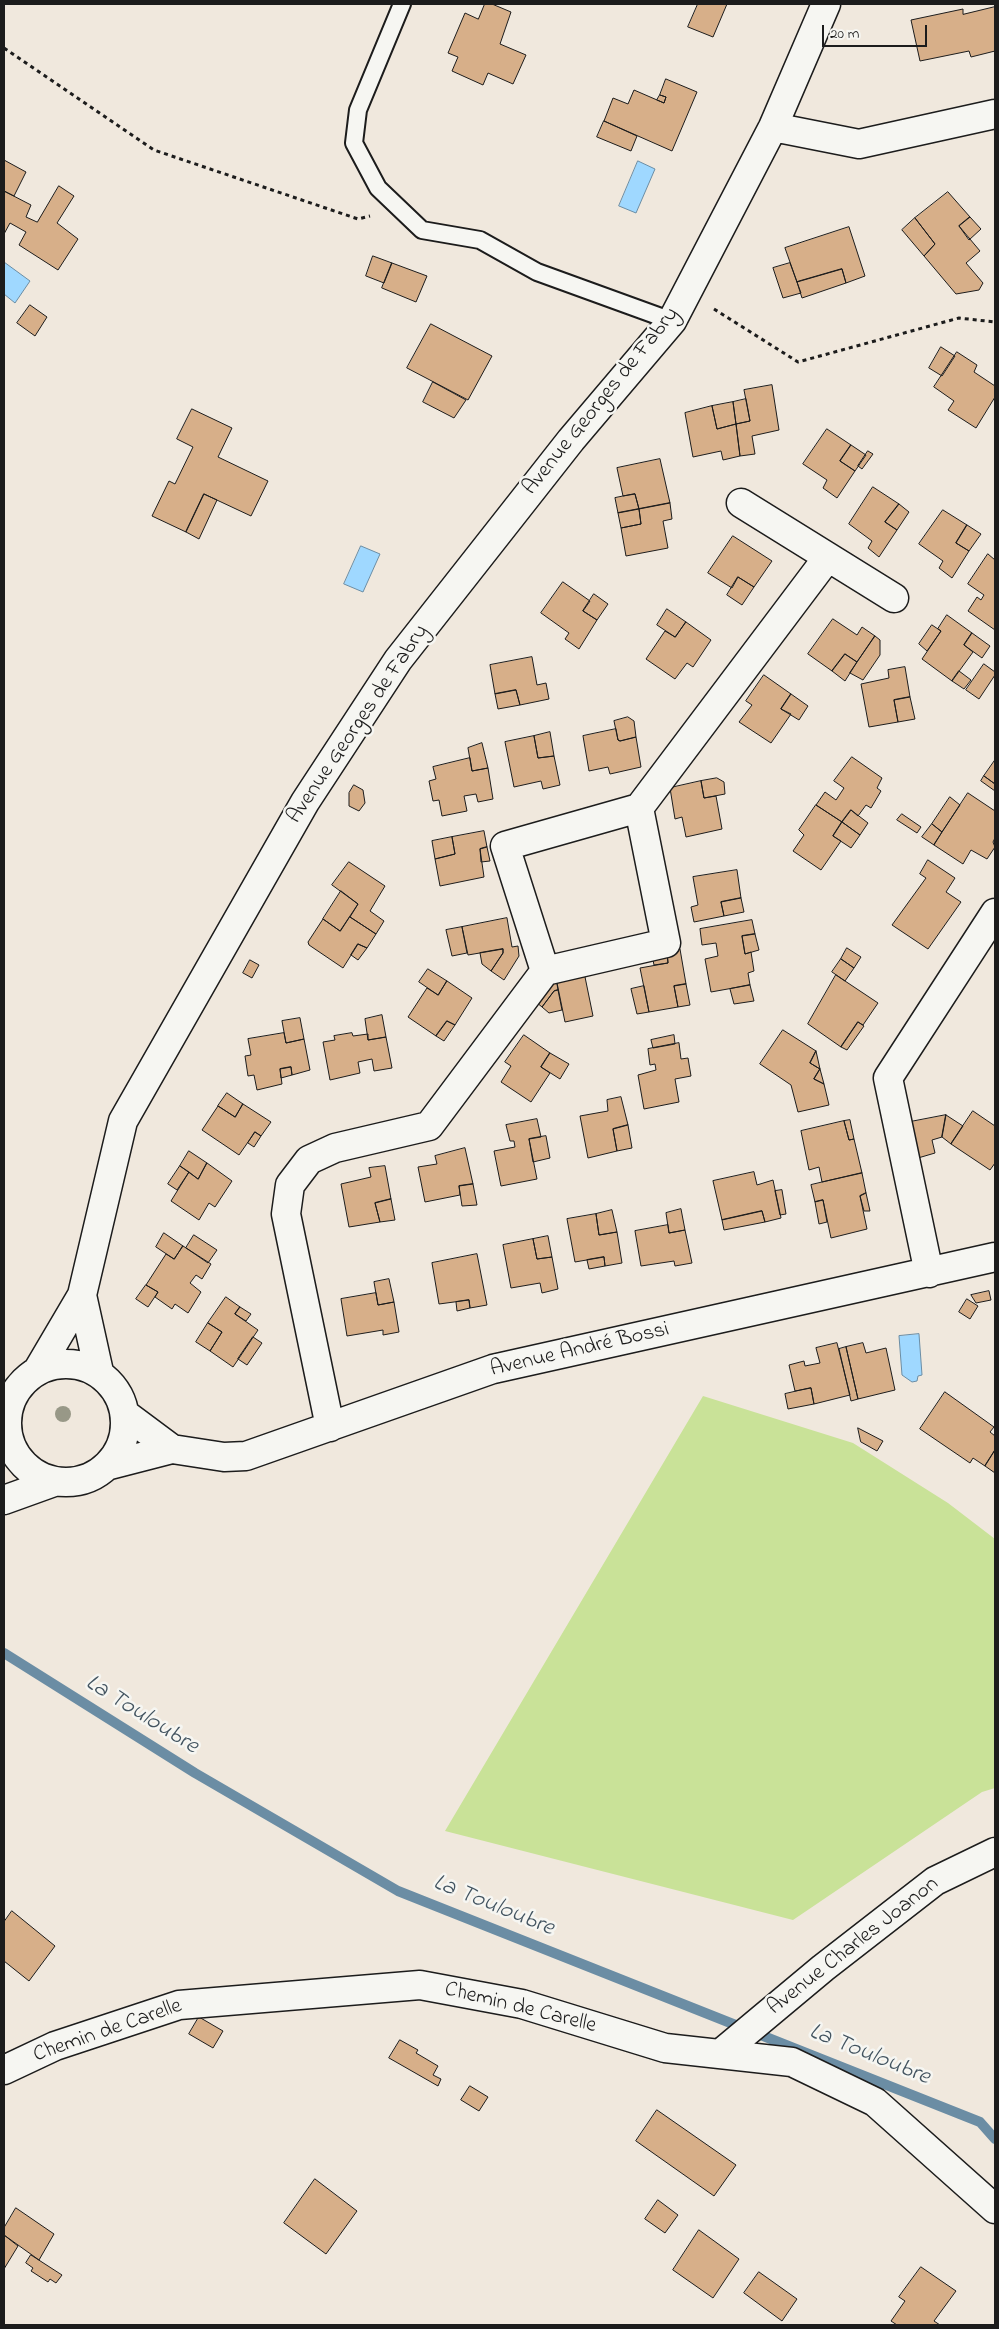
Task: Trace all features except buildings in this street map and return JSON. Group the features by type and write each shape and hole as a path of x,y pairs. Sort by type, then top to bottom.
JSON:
{"street":[{"name":"Avenue Georges de Fabry","path":"39,1368 82,1295 123,1121 305,802 398,660 571,440 672,320 774,127 826,4"},
{"path":"774,127 859,144 995,114"},
{"path":"741,503 894,598"},
{"path":"545,971 505,846 639,808 828,557"},
{"path":"330,1427 286,1214 290,1185 309,1160 335,1148 429,1126 545,971 666,943 639,808"},
{"path":"929,1273 888,1078 995,913"},
{"name":"Avenue André Bossi","path":"110,1465 172,1449 224,1457 246,1456 493,1369 995,1257"},
{"name":"Avenue Georges de Fabry","path":"82,1295 99,1372"},
{"path":"70,1363 99,1372 117,1390 125,1414 124,1441 110,1465 94,1476 74,1483 54,1482 31,1472 14,1454 5,1433 8,1406 20,1384 39,1368 70,1363"},
{"name":"Avenue André Bossi","path":"125,1414 172,1449"},
{"path":"4,1500 54,1482"},
{"name":"Avenue Charles Joanon","path":"720,2054 822,1968 935,1882 995,1852"},
{"name":"Chemin de Carelle","path":"4,2070 55,2046 179,2005 420,1985 522,2004 666,2048 792,2062 875,2102 995,2209"}],"lane":[{"path":"402,4 358,110 354,143 378,188 422,230 480,240 536,272 672,320"}],"path":[{"path":"4,48 154,150 358,219 398,208"},
{"path":"688,292 798,362 958,318 995,322"}],"green space":[{"path":"703,1396 853,1443 948,1503 995,1539 995,1788 982,1792 793,1920 445,1831"}],"water":[{"path":"638,161 655,169 636,213 619,206"},
{"path":"4,262 30,281 15,303 4,294"},
{"path":"361,546 380,554 363,592 344,584"},
{"path":"919,1334 922,1375 918,1376 917,1381 912,1382 902,1375 899,1336"}],"waterway":[{"name":"La Touloubre","path":"4,1653 195,1773 398,1891 980,2122 995,2139"}]}
